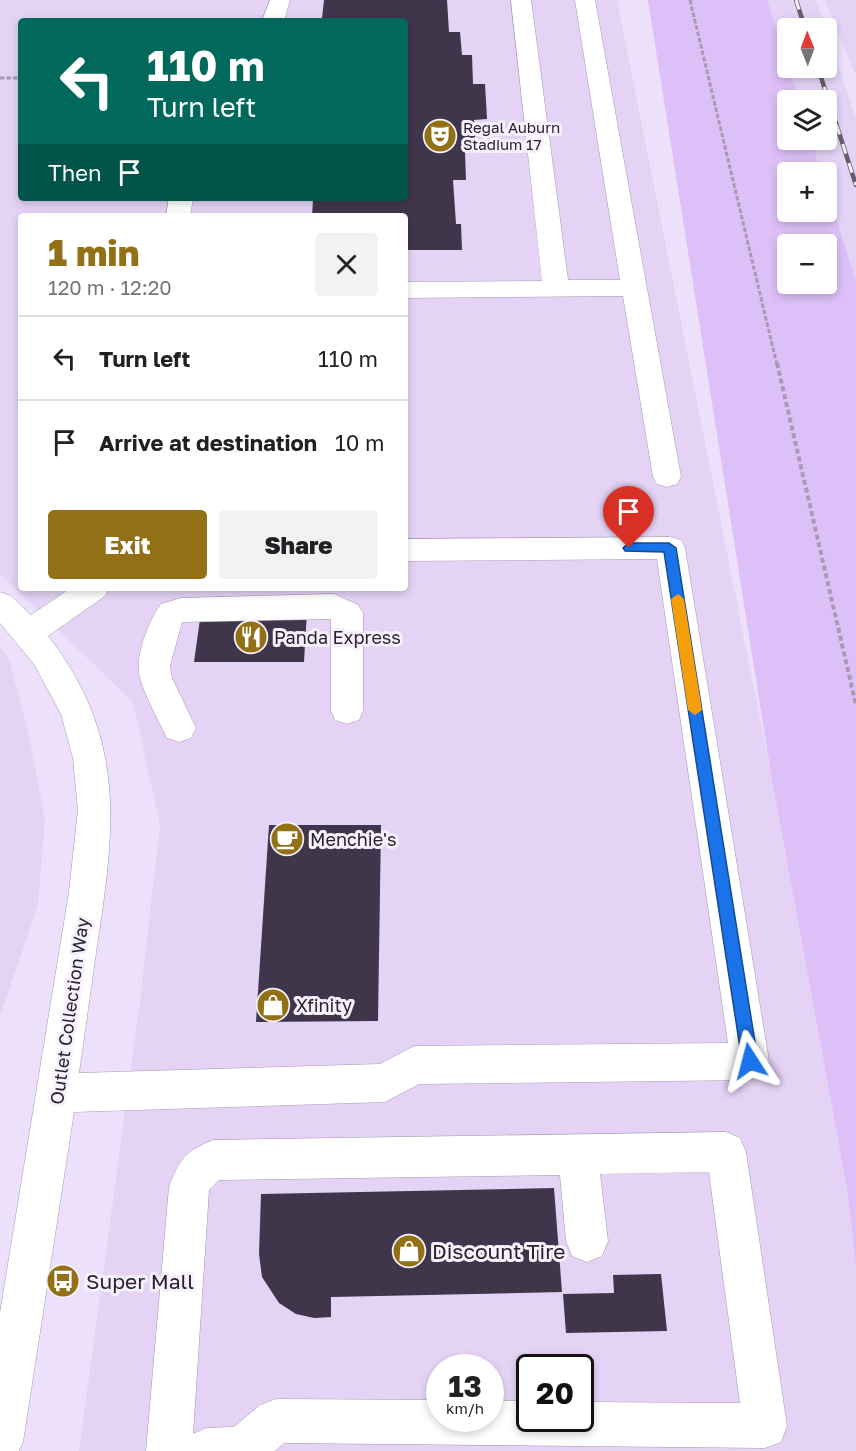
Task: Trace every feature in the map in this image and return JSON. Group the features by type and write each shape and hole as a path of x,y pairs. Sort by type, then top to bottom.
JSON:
{"street":[{"path":"274,18 280,0"},
{"path":"521,0 556,289"},
{"path":"585,0 667,477"},
{"path":"408,290 634,288"},
{"path":"58,1093 385,1083 414,1065 750,1061 669,548 408,550"},
{"path":"30,632 90,591"},
{"name":"Outlet Collection Way","path":"0,604 30,632 60,678 79,723 90,759 94,790 90,859 58,1093 10,1317 0,1442"},
{"path":"179,728 156,678 154,666 165,622 172,612 181,610 334,606 347,613 347,711"},
{"path":"169,1451 189,1187 197,1171 213,1160 726,1152 765,1438 276,1421 231,1450"},
{"path":"578,1154 587,1241"}],"path":[{"path":"690,0 729,157 856,705"},
{"path":"0,78 18,78"}],"shaded area":[{"path":"0,0 617,0 771,774 848,1194 856,1267 856,1451 79,1451 140,1001 160,825 133,702 0,574"},
{"path":"648,0 767,0 777,31 777,78 792,78 796,90 777,90 777,150 814,150 818,162 777,162 777,222 837,221 856,282 856,1267 848,1194 771,774"},
{"path":"766,0 816,0 822,18 777,18 777,35"},
{"path":"825,0 856,0 856,76 837,29 837,18 832,18"},
{"path":"837,61 856,119 856,288 835,222 837,222 837,162 816,162 812,150 837,150 837,90 794,90 790,78 837,78"},
{"path":"0,648 9,659 29,736 45,820 38,905 0,1016"}],"building":[{"name":"Regal Auburn Stadium 17","path":"324,0 447,0 449,32 460,32 462,55 472,55 473,84 485,84 487,119 474,120 476,152 465,152 466,180 453,180 456,224 461,224 462,250 408,250 408,213 312,213 313,201 408,201 408,18 322,18"},
{"name":"Panda Express","path":"307,611 304,662 194,662 201,612"},
{"path":"269,825 381,825 378,1021 256,1022"},
{"name":"Discount Tire","path":"554,1188 562,1292 331,1297 331,1317 314,1318 296,1314 279,1303 262,1277 259,1254 261,1194"},
{"path":"661,1274 667,1331 566,1333 563,1294 614,1293 613,1275"}],"railway":[{"path":"796,0 802,18"},
{"path":"821,78 856,185"}],"slow traffic":[{"path":"678,599 695,710"}],"place":[{"name":"Regal Auburn Stadium 17","path":"440,136"},
{"name":"Panda Express","path":"251,637"},
{"name":"Menchie's","path":"287,839"},
{"name":"Xfinity","path":"273,1005"},
{"name":"Discount Tire","path":"409,1251"},
{"name":"Super Mall","path":"63,1281"}],"route":[{"path":"629,548 669,548 750,1061"}]}
